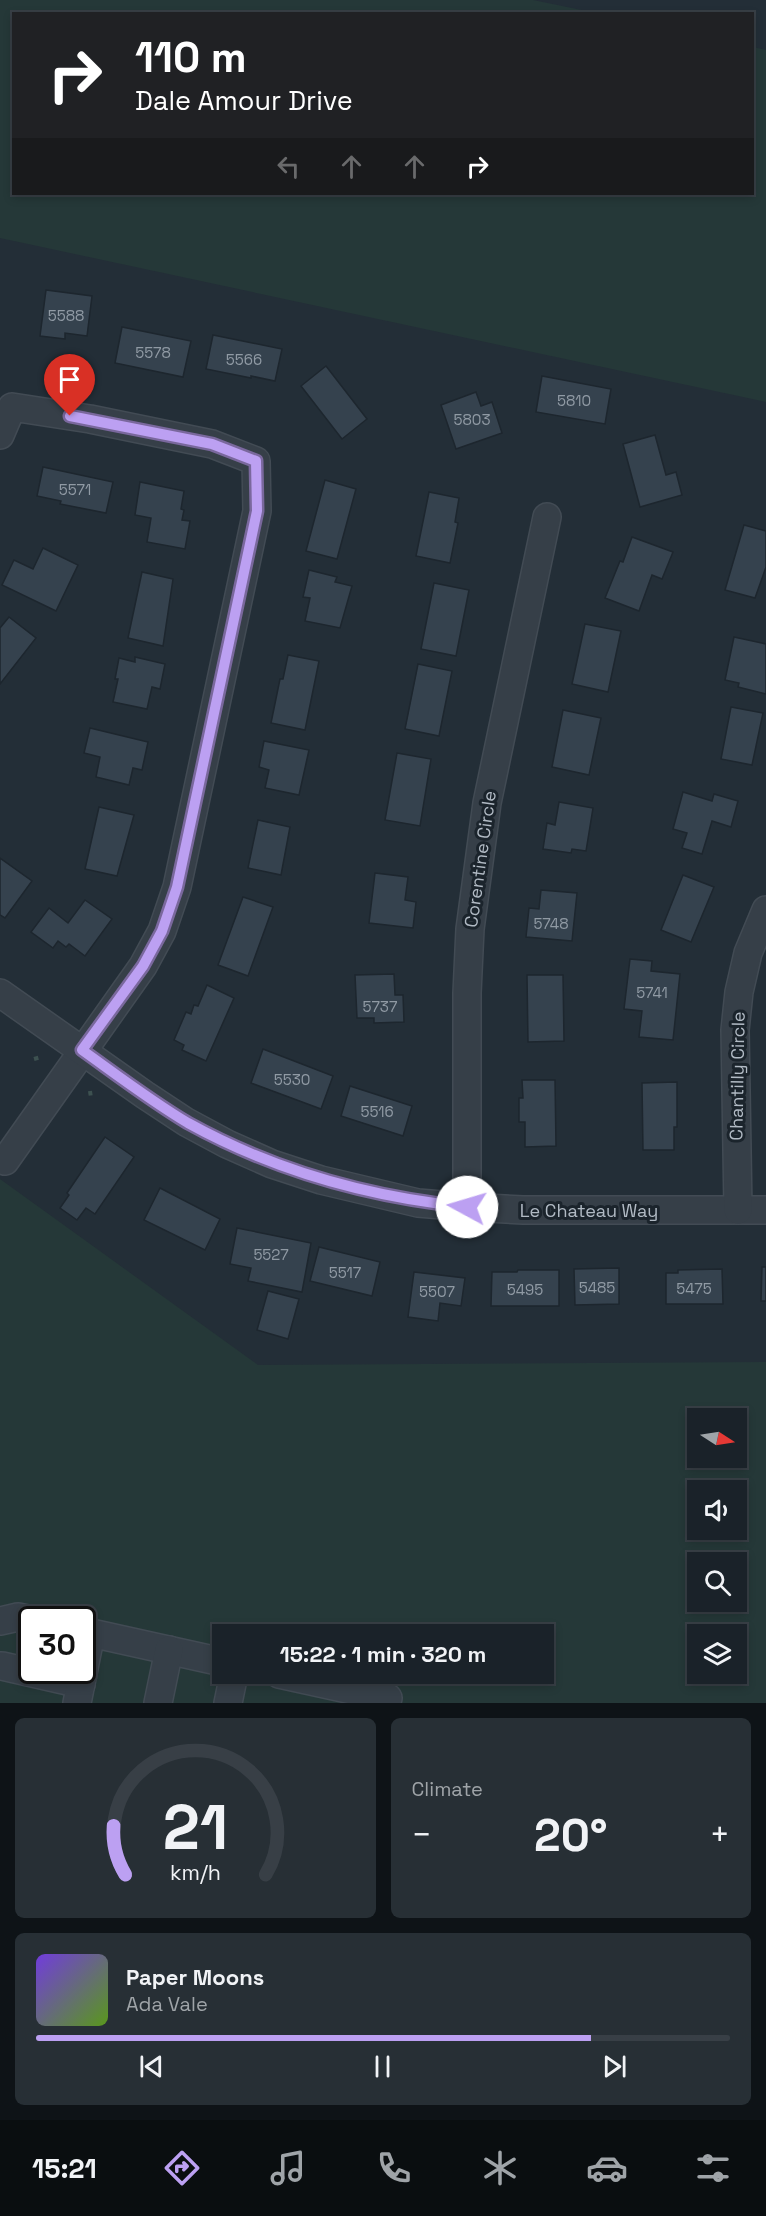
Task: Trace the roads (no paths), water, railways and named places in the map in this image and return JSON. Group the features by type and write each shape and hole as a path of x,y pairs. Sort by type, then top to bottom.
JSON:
{"street":[{"path":"0,435 12,407 90,419 212,444 256,461 257,511 177,887 162,931 143,966 4,1161"},
{"name":"Corentine Circle","path":"467,1207 467,993 470,929 487,803 547,517"},
{"name":"Chantilly Circle","path":"738,1210 735,1030 739,992 748,953 766,910"},
{"name":"Le Chateau Way","path":"0,993 186,1122 272,1164 321,1180 418,1203 467,1207 523,1210 766,1210"},
{"path":"0,1621 18,1617"},
{"path":"96,1634 212,1660"},
{"path":"158,1703 168,1650"},
{"path":"2,1666 79,1693"},
{"path":"228,1703 232,1684"},
{"path":"322,1684 395,1701"}]}
